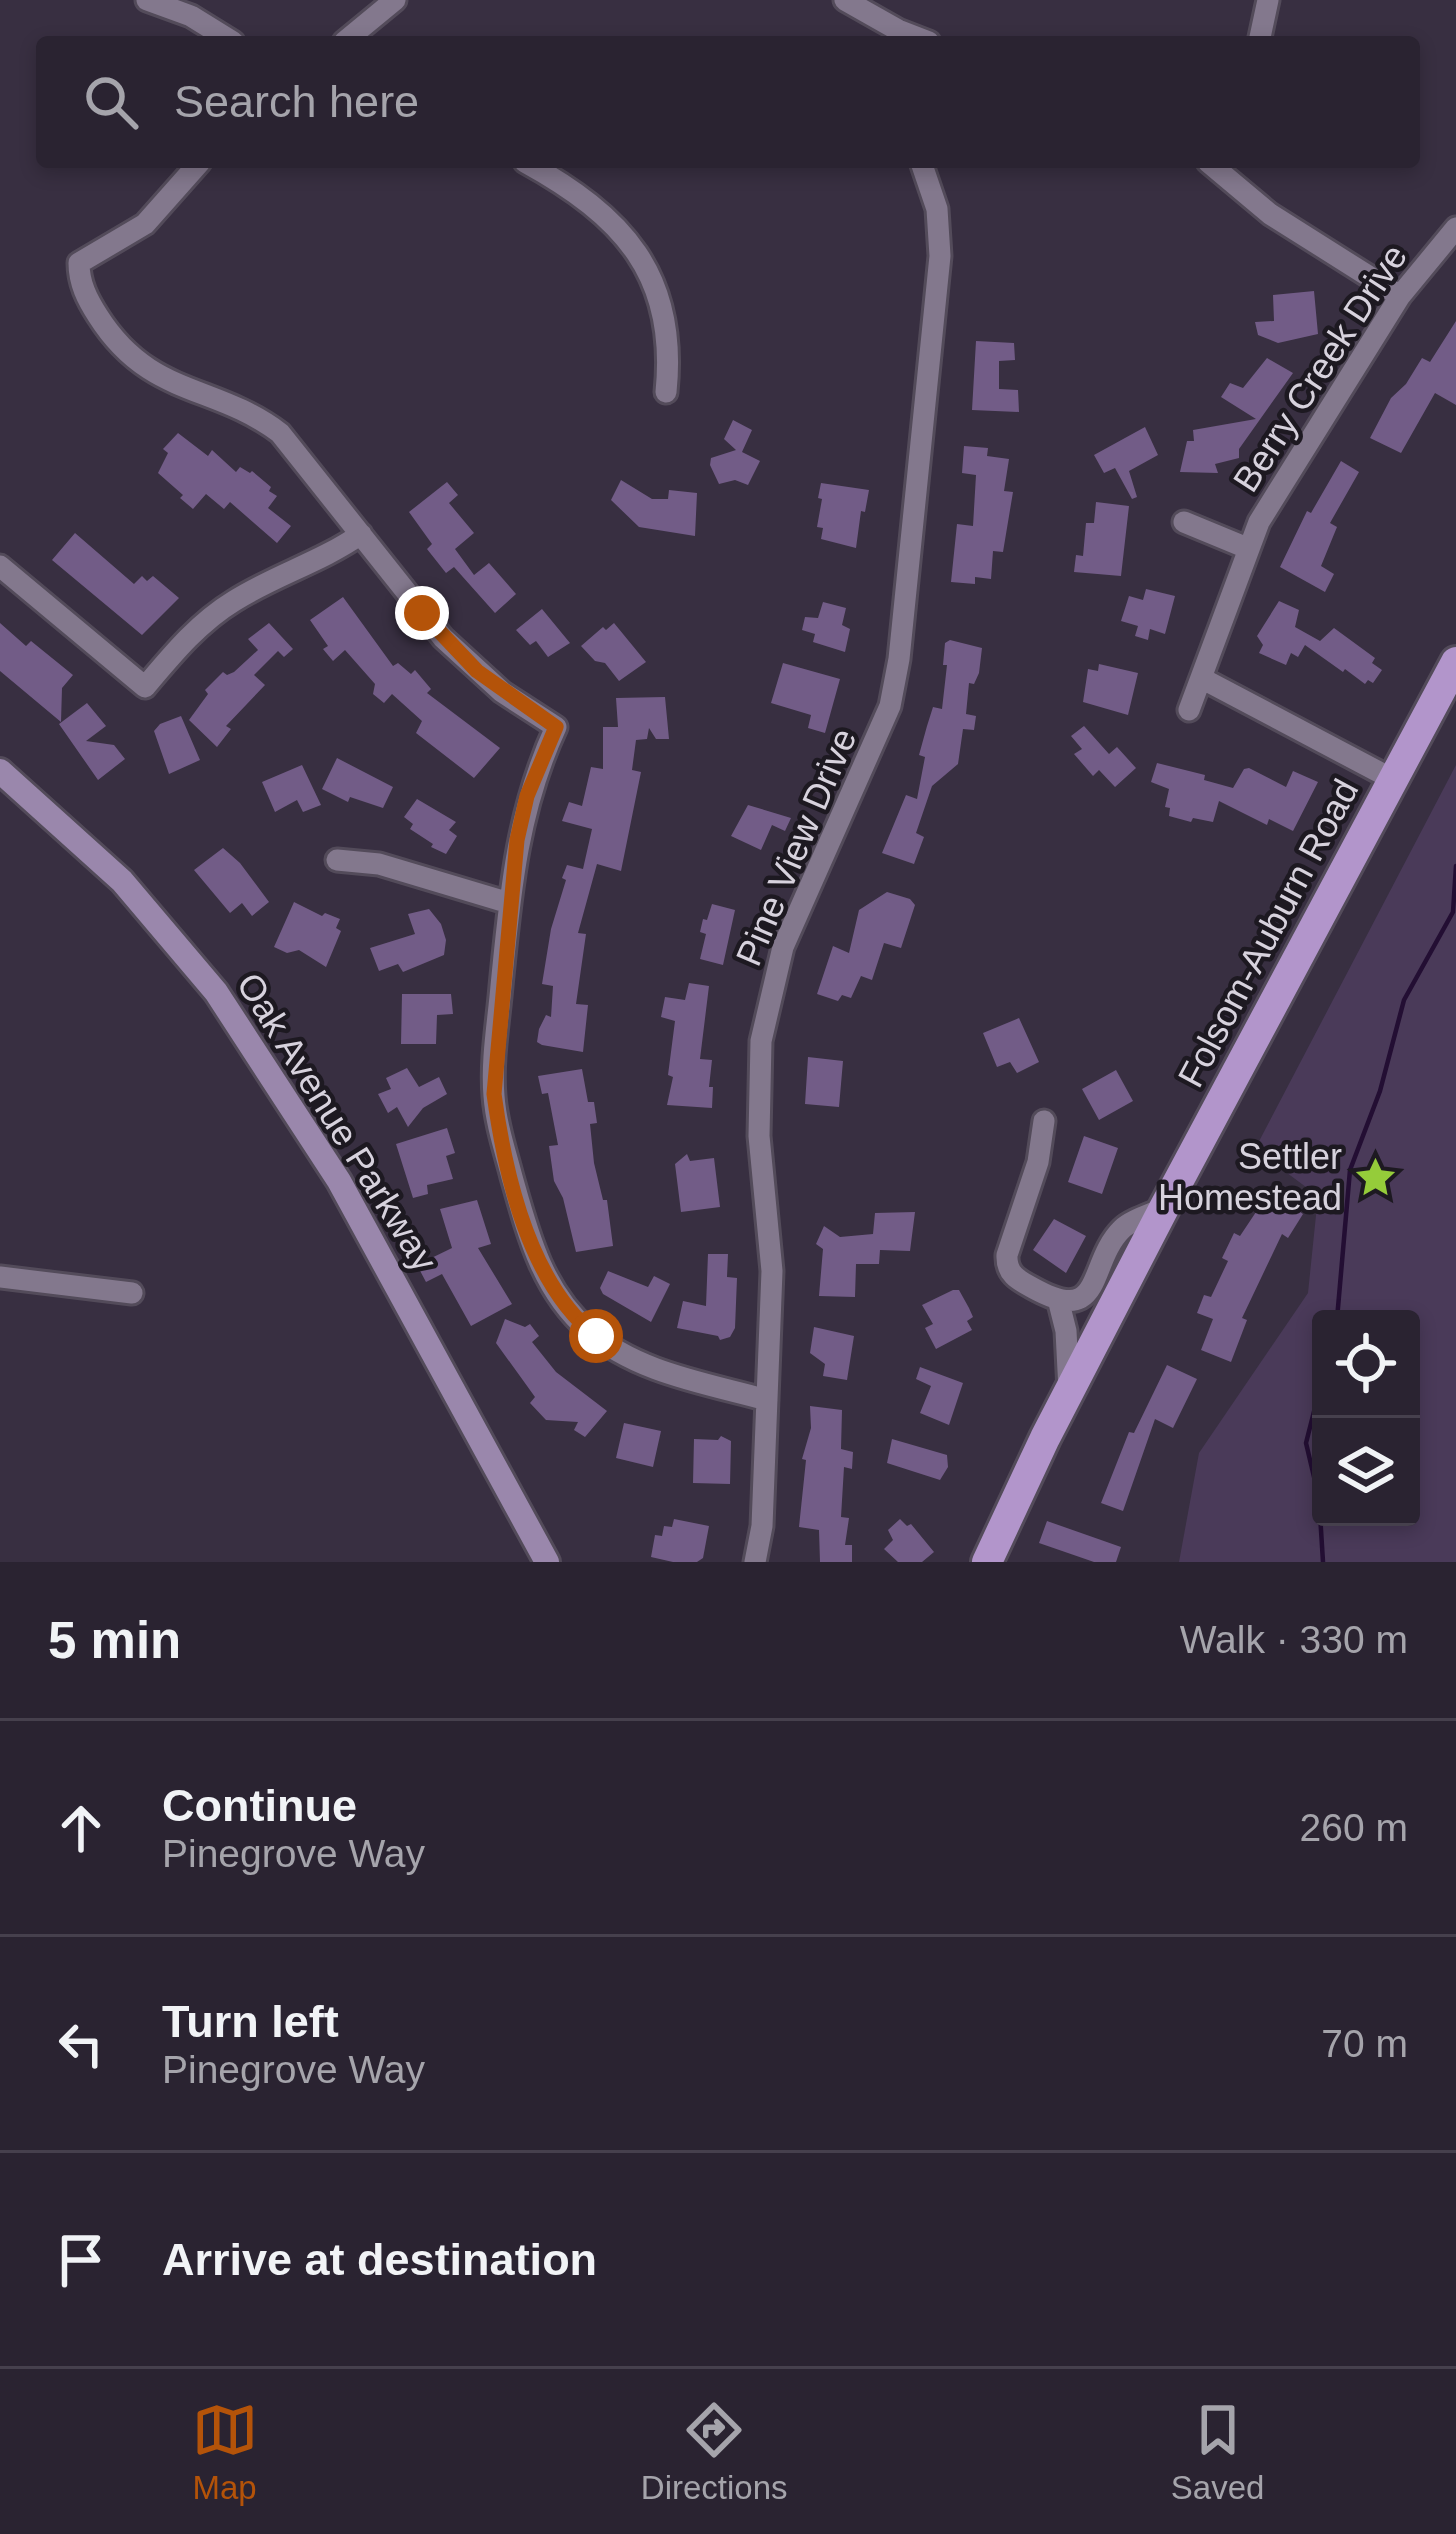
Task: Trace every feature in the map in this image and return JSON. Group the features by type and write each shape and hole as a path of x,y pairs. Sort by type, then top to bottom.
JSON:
{"main road":[{"name":"Folsom-Auburn Road","path":"987,1562 1069,1390 1456,662"},
{"name":"Oak Avenue Parkway","path":"0,771 122,881 216,992 339,1181 547,1562"}],"street":[{"path":"147,0 191,16 223,36"},
{"path":"351,36 395,0"},
{"path":"845,0 914,36"},
{"path":"1259,36 1268,0"},
{"path":"194,168 145,224 79,263 87,298 118,343 149,370 186,390 253,415 280,433 443,638 502,692 556,727 527,796 517,840 494,1094 528,1234 549,1285 585,1328 618,1352 656,1369 766,1400"},
{"path":"534,168 600,212 636,249 663,306 670,357 666,392"},
{"name":"Pine View Drive","path":"755,1562 762,1526 772,1271 759,1136 761,1040 783,947 879,736 899,659 940,256 937,209 923,168"},
{"path":"1215,168 1270,214 1400,296"},
{"name":"Berry Creek Drive","path":"1189,710 1246,548 1400,296 1456,228"},
{"name":"Berry Creek Drive","path":"1184,521 1246,548"},
{"path":"0,566 145,687 202,625 233,601 309,566 361,534"},
{"path":"1203,679 1394,780"},
{"path":"337,860 379,864 509,903"},
{"path":"1044,1121 1038,1162 1006,1264 1016,1279 1059,1303 1082,1297 1122,1229 1164,1208"},
{"path":"0,1277 132,1293"},
{"path":"1059,1303 1066,1330 1069,1390"}],"shaded area":[{"path":"1456,765 1456,1562 1179,1562 1199,1453 1308,1293 1318,1196 1255,1149"}],"building":[{"path":"1314,291 1318,334 1278,343 1258,335 1255,322 1274,321 1273,295"},
{"path":"1456,321 1456,405 1435,393 1401,453 1370,438 1391,398 1422,358 1430,362"},
{"path":"976,341 1014,343 1015,360 999,361 999,389 1018,390 1019,412 972,410"},
{"path":"1267,358 1293,373 1239,449 1239,458 1215,464 1218,473 1180,472 1187,441 1194,441 1193,430 1256,419 1221,397 1230,383 1243,388"},
{"path":"733,420 752,430 742,452 760,461 748,485 735,480 719,484 710,465 711,458 736,450 724,439"},
{"path":"1145,427 1158,455 1129,471 1137,497 1132,499 1115,468 1104,473 1094,455"},
{"path":"178,433 208,456 212,450 236,472 240,467 252,471 271,487 269,491 277,496 268,508 291,526 277,543 230,502 224,509 206,494 193,509 180,498 183,495 158,473 168,453 163,449"},
{"path":"964,446 988,448 987,456 1009,459 1004,491 1013,492 1003,552 993,551 991,579 975,577 975,584 951,582 957,524 973,526 976,475 962,473"},
{"path":"1341,461 1359,472 1330,523 1337,527 1321,566 1334,574 1325,592 1280,567 1307,511 1311,513"},
{"path":"621,480 652,499 668,499 669,490 697,493 695,536 639,527 611,500"},
{"path":"447,482 458,495 449,503 474,533 455,549 474,575 489,563 516,594 495,613 454,567 446,573 427,549 432,544 409,512"},
{"path":"821,483 869,490 856,548 821,539 823,528 817,527"},
{"path":"1096,502 1129,506 1121,576 1074,572 1076,555 1083,556 1086,523 1094,523"},
{"path":"75,533 134,584 142,576 147,581 153,576 179,598 142,635 52,560"},
{"path":"1146,589 1175,596 1165,634 1150,629 1148,640 1135,636 1138,626 1121,621 1129,596 1143,600"},
{"path":"343,597 393,666 398,663 411,674 415,670 431,689 427,693 500,748 474,778 416,733 422,721 392,694 384,703 373,694 375,684 345,650 333,661 323,649 328,646 310,620"},
{"path":"1279,601 1299,610 1295,627 1320,641 1334,628 1375,658 1372,663 1382,670 1373,683 1365,684 1343,672 1305,645 1298,657 1291,653 1286,665 1259,653 1263,645 1257,636"},
{"path":"823,602 846,608 842,625 850,629 845,652 813,642 815,634 802,630 805,617 818,618"},
{"path":"542,609 570,643 548,657 536,641 530,645 516,630"},
{"path":"0,623 26,646 31,641 73,675 62,688 61,722 0,671"},
{"path":"269,623 293,649 284,657 278,651 254,675 265,685 226,726 231,729 217,747 189,720 208,694 205,690 258,650 248,639"},
{"path":"614,623 646,662 619,681 605,663 595,661 581,646"},
{"path":"950,640 982,648 979,673 974,684 969,683 966,714 976,716 974,730 963,729 958,764 932,786 916,833 924,837 914,864 882,853 906,795 917,799 925,757 919,755 933,707 942,709 945,643"},
{"path":"783,663 840,679 825,733 808,728 811,715 771,703"},
{"path":"1099,664 1138,673 1128,715 1083,702 1088,669 1098,671"},
{"path":"665,697 669,739 656,739 649,728 647,739 636,740 632,770 641,772 621,871 597,864 578,933 586,934 576,1004 588,1005 583,1052 542,1045 537,1042 539,1029 546,1015 551,1017 553,986 542,984 566,880 562,878 567,865 583,869 592,829 562,821 569,802 582,806 591,767 603,769 603,727 618,727 616,698"},
{"path":"87,703 106,726 86,741 114,745 125,759 98,780 59,724"},
{"path":"181,716 200,760 169,774 154,731"},
{"path":"1084,726 1109,754 1117,747 1136,768 1115,787 1099,770 1093,776 1074,754 1082,749 1071,736"},
{"path":"337,758 393,787 383,808 350,797 348,802 322,789"},
{"path":"1157,763 1233,788 1249,768 1286,787 1293,771 1318,782 1293,831 1269,819 1267,825 1219,801 1213,822 1193,818 1191,822 1169,816 1170,808 1165,807 1169,789 1151,782"},
{"path":"302,765 321,805 303,812 297,800 275,812 262,782"},
{"path":"417,799 456,822 449,830 457,836 446,854 410,829 413,824 404,817"},
{"path":"748,805 791,818 785,831 772,825 761,850 731,836"},
{"path":"223,848 269,902 252,916 242,903 230,913 194,870"},
{"path":"887,892 915,905 901,948 884,943 872,980 861,976 851,998 842,995 838,1001 817,994 833,946 849,953 859,910"},
{"path":"294,902 340,919 336,928 341,931 326,967 299,950 287,953 274,947"},
{"path":"712,904 735,910 723,965 700,959 706,934 700,932"},
{"path":"429,909 441,924 444,955 403,972 398,964 379,971 370,948 415,934 408,914"},
{"path":"689,983 709,986 700,1059 712,1060 712,1108 667,1105 675,1021 661,1017 665,997 685,1000"},
{"path":"402,994 451,994 453,1014 437,1015 436,1044 401,1044"},
{"path":"1019,1018 1039,1062 1017,1073 1010,1062 997,1067 983,1033"},
{"path":"808,1057 843,1061 839,1107 805,1104"},
{"path":"407,1068 419,1087 439,1077 447,1094 423,1108 408,1127 397,1107 388,1113 378,1094 391,1089 386,1078"},
{"path":"582,1069 588,1102 594,1102 597,1123 590,1124 594,1163 603,1200 607,1200 613,1246 576,1252 554,1181 549,1146 558,1145 548,1093 542,1094 538,1076"},
{"path":"1116,1070 1133,1101 1099,1120 1082,1089"},
{"path":"447,1128 455,1153 446,1156 453,1179 427,1185 428,1194 413,1198 396,1144"},
{"path":"1084,1136 1118,1148 1102,1194 1068,1182"},
{"path":"687,1154 690,1161 714,1158 720,1207 681,1212 675,1164"},
{"path":"1265,1188 1303,1214 1288,1238 1282,1234 1242,1318 1247,1320 1231,1362 1201,1350 1213,1319 1197,1313 1204,1295 1211,1297 1228,1261 1222,1258 1234,1233 1240,1236 1260,1206 1255,1202"},
{"path":"477,1200 491,1244 478,1248 512,1304 471,1326 442,1274 426,1282 417,1265 452,1248 440,1209"},
{"path":"915,1212 910,1251 880,1250 879,1264 856,1264 855,1297 819,1296 823,1249 816,1244 824,1226 840,1237 873,1234 875,1213"},
{"path":"1054,1219 1086,1236 1066,1273 1033,1250"},
{"path":"708,1254 728,1254 727,1277 737,1278 735,1328 730,1337 720,1340 677,1328 683,1301 706,1306"},
{"path":"608,1271 648,1287 654,1276 670,1284 651,1322 603,1294 600,1288"},
{"path":"959,1290 969,1308 973,1317 967,1321 972,1330 936,1349 925,1328 933,1324 922,1305"},
{"path":"505,1319 525,1327 530,1324 539,1336 532,1342 556,1372 607,1411 585,1437 574,1430 578,1422 546,1420 530,1403 535,1397 496,1343"},
{"path":"814,1327 854,1336 847,1380 823,1376 825,1364 810,1353"},
{"path":"1167,1365 1197,1379 1173,1428 1155,1419 1123,1511 1101,1503 1129,1432 1134,1433"},
{"path":"920,1367 963,1383 949,1425 920,1413 931,1386 916,1379"},
{"path":"810,1406 842,1410 841,1449 853,1452 852,1469 844,1467 841,1517 849,1518 845,1545 852,1545 852,1562 820,1562 819,1530 799,1527"},
{"path":"624,1423 661,1431 653,1467 616,1458"},
{"path":"721,1436 731,1441 730,1484 693,1483 694,1439 718,1440"},
{"path":"892,1439 947,1455 948,1467 940,1480 887,1463"},
{"path":"674,1519 709,1526 703,1558 697,1562 651,1557 655,1535 662,1536 664,1526 672,1527"},
{"path":"900,1519 911,1524 934,1552 922,1562 898,1562 884,1549 893,1540 888,1530"},
{"path":"1047,1521 1121,1547 1116,1562 1094,1562 1039,1543"}],"waterway":[{"path":"1338,1310 1350,1170 1380,1091 1404,1000 1453,912 1456,866"},
{"path":"1312,1418 1306,1443 1319,1498 1323,1562"}],"place":[{"name":"Settler Homestead","path":"1376,1177"}],"route":[{"path":"422,613 477,671 556,727 527,796 512,869 494,1094 498,1124 537,1260 566,1307 596,1336"}]}
